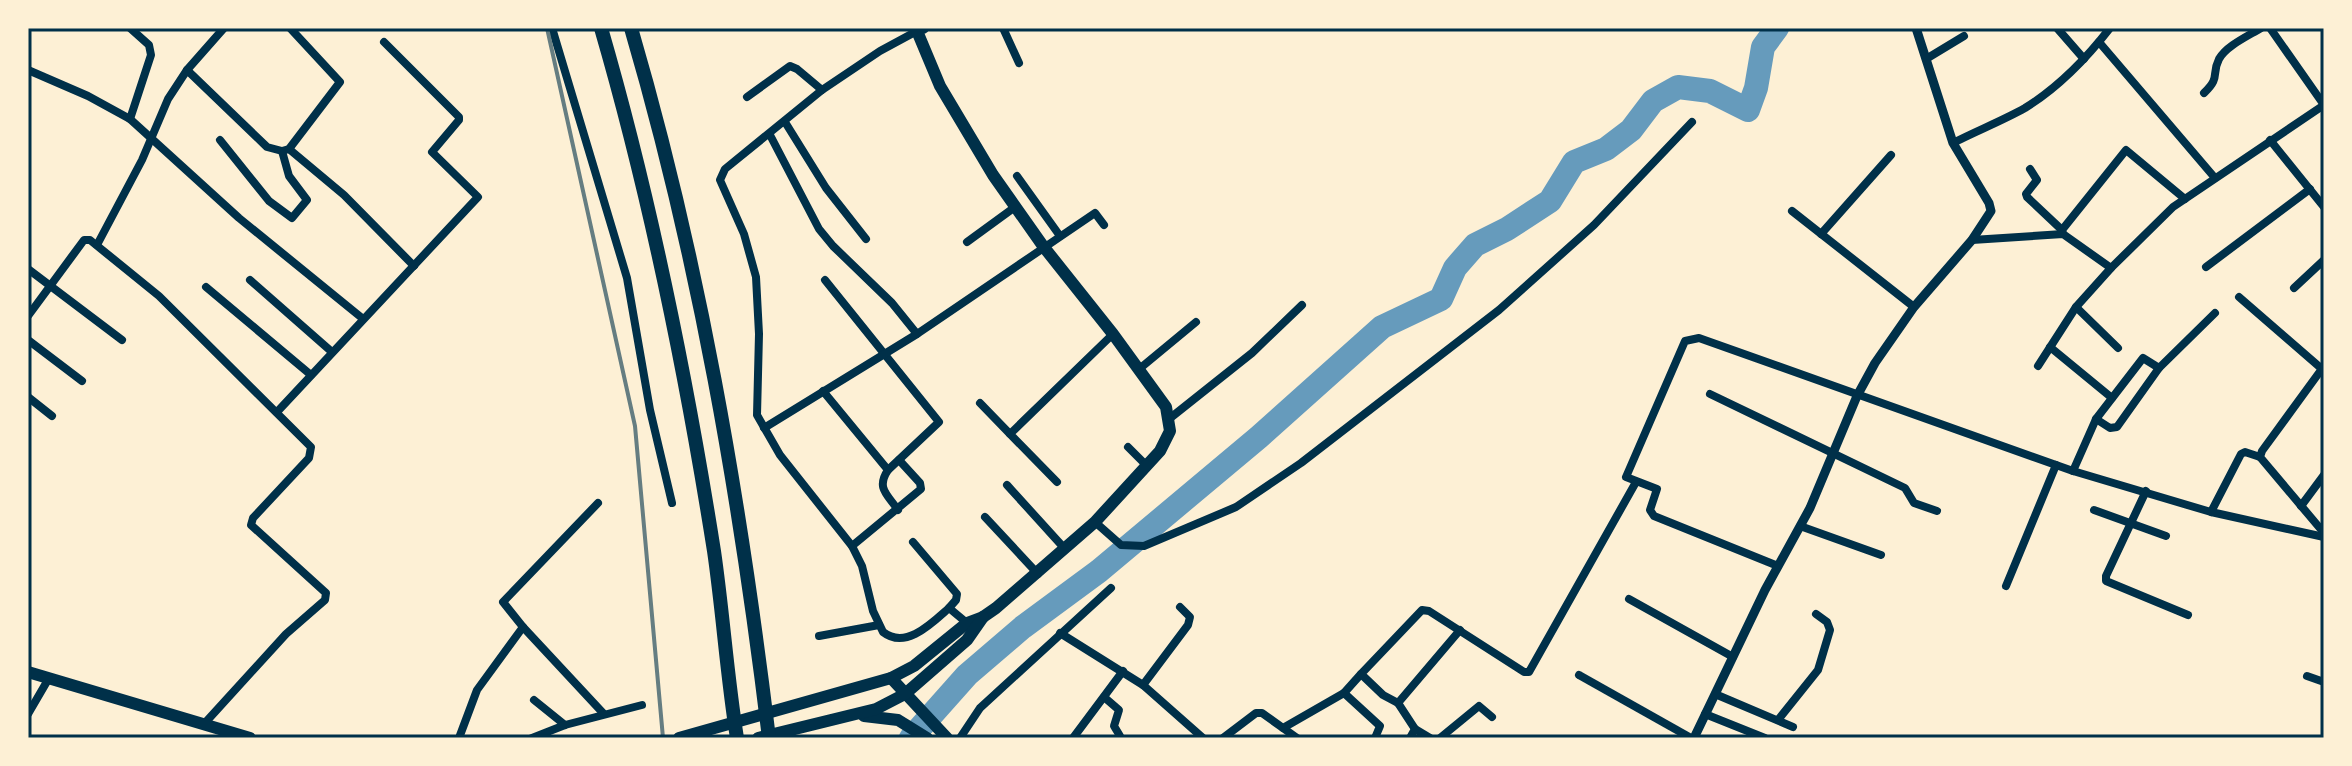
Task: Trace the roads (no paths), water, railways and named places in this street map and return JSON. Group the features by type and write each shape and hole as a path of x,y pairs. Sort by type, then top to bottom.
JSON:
{"highway":[{"path":"601,28 644,189 677,335 714,554 737,738"},
{"path":"631,28 677,195 715,375 743,545 769,738"}],"main road":[{"path":"758,738 876,709 905,694 967,640 983,617 1038,574 1095,522 1147,466 1170,431 1166,407 1043,246 967,134 940,86 920,30"},
{"path":"679,738 891,678 914,666 967,623 983,617"},
{"path":"28,672 204,724 217,733 250,738"},
{"path":"891,678 947,738"},
{"path":"849,715 885,718 908,725 927,738"}],"street":[{"path":"130,28 149,45 151,55 130,119"},
{"path":"97,245 124,196 168,99 187,70 224,28"},
{"path":"220,140 269,201 292,218 307,200 289,176 286,150 340,82 290,28"},
{"path":"552,28 627,278 650,410 672,503"},
{"path":"1003,28 1019,63"},
{"path":"1579,675 1693,738 1800,526 1857,396 1875,363 1914,307 1972,240 1988,216 1991,207 1953,143 1916,28"},
{"path":"2057,28 2084,59"},
{"path":"1953,143 2034,102 2084,59 2110,28"},
{"path":"2204,93 2214,83 2217,63 2222,54 2261,28"},
{"path":"2038,366 2076,307 2111,268 2185,199 2324,105 2270,28"},
{"path":"913,542 957,594 956,600 921,631 908,637 889,637 879,625 862,566 852,546 824,514 764,428 756,406 759,334 756,277 744,234 720,180 725,169 822,90 880,51 920,30"},
{"path":"1926,59 1964,36"},
{"path":"277,412 478,197 432,152 459,117 384,42"},
{"path":"2099,42 2215,178"},
{"path":"747,97 790,66 822,90"},
{"path":"28,70 88,96 130,119 239,218 362,318"},
{"path":"187,70 267,147 286,150 344,195 414,266"},
{"path":"785,122 826,188 866,239"},
{"path":"1095,522 1115,542 1133,547 1144,546 1203,524 1236,507 1301,463 1499,310 1594,225 1692,122"},
{"path":"770,135 819,229 892,303 917,334"},
{"path":"2270,140 2324,207"},
{"path":"1972,240 2062,232 2126,150 2185,199"},
{"path":"1821,234 1891,155"},
{"path":"2030,169 2037,180 2027,197 2062,232 2111,268"},
{"path":"1017,176 1060,236"},
{"path":"2206,267 2310,189"},
{"path":"967,242 1015,207"},
{"path":"1792,211 1914,307"},
{"path":"764,428 917,334 1095,213 1104,225"},
{"path":"28,316 84,240 97,245 159,296 310,445 309,458 253,518 251,525 326,596 323,603 286,634 253,668 204,724"},
{"path":"2294,288 2324,260"},
{"path":"28,269 122,340"},
{"path":"250,280 332,352"},
{"path":"825,280 939,422 888,470 882,485 898,510"},
{"path":"206,287 311,375"},
{"path":"2239,297 2323,367 2260,457"},
{"path":"1169,419 1252,353 1302,305"},
{"path":"2076,307 2118,348"},
{"path":"2096,419 2110,428 2117,427 2159,368 2215,313"},
{"path":"1138,370 1196,322"},
{"path":"1010,434 1113,334"},
{"path":"1778,566 1654,516 1650,510 1657,490 1626,476 1685,341 1691,338 1699,338 2073,471 2211,512 2324,535"},
{"path":"28,340 82,381"},
{"path":"2050,347 2112,398"},
{"path":"2073,471 2096,419 2143,358 2159,368"},
{"path":"823,391 888,470"},
{"path":"1710,394 1905,488 1916,505 1937,511"},
{"path":"28,397 52,416"},
{"path":"980,403 1057,482"},
{"path":"1128,447 1147,466"},
{"path":"2211,512 2241,454 2245,452 2260,457 2324,535"},
{"path":"852,546 922,487 899,460"},
{"path":"2006,586 2056,465"},
{"path":"2301,506 2324,475"},
{"path":"1283,728 1344,693 1422,610 1429,611 1524,672 1529,672 1636,482"},
{"path":"1007,485 1065,549"},
{"path":"2146,491 2106,581 2188,615"},
{"path":"598,503 504,598 504,605 603,713"},
{"path":"2094,510 2166,536"},
{"path":"985,517 1038,574"},
{"path":"1800,526 1881,555"},
{"path":"960,738 980,708 1111,588"},
{"path":"1629,599 1733,657"},
{"path":"1143,685 1188,625 1190,617 1180,607"},
{"path":"949,608 967,623"},
{"path":"1778,720 1814,677 1823,656 1830,630 1827,622 1816,614"},
{"path":"819,636 879,625"},
{"path":"459,738 477,690 523,627"},
{"path":"1398,703 1460,630"},
{"path":"1060,633 1143,685 1203,738"},
{"path":"1073,738 1123,671"},
{"path":"1361,674 1383,695 1398,703 1415,729 1430,738"},
{"path":"2307,676 2324,682"},
{"path":"28,714 49,678"},
{"path":"1344,693 1380,726 1375,738"},
{"path":"1715,694 1793,727"},
{"path":"1104,697 1119,710 1114,726 1120,736"},
{"path":"534,700 565,725"},
{"path":"532,738 603,713 642,705"},
{"path":"1440,738 1479,706 1492,717"},
{"path":"1223,738 1259,712 1297,738"},
{"path":"1705,714 1765,738"},
{"path":"1410,738 1415,729"}],"waterway":[{"path":"911,738 967,675 1023,627 1099,571 1259,437 1382,327 1441,299 1455,268 1475,245 1550,201 1574,162 1606,149 1631,130 1653,101 1678,87 1710,91 1748,110 1756,88 1763,47 1777,28"}],"railway":[{"path":"547,28 635,426 663,738"}]}
